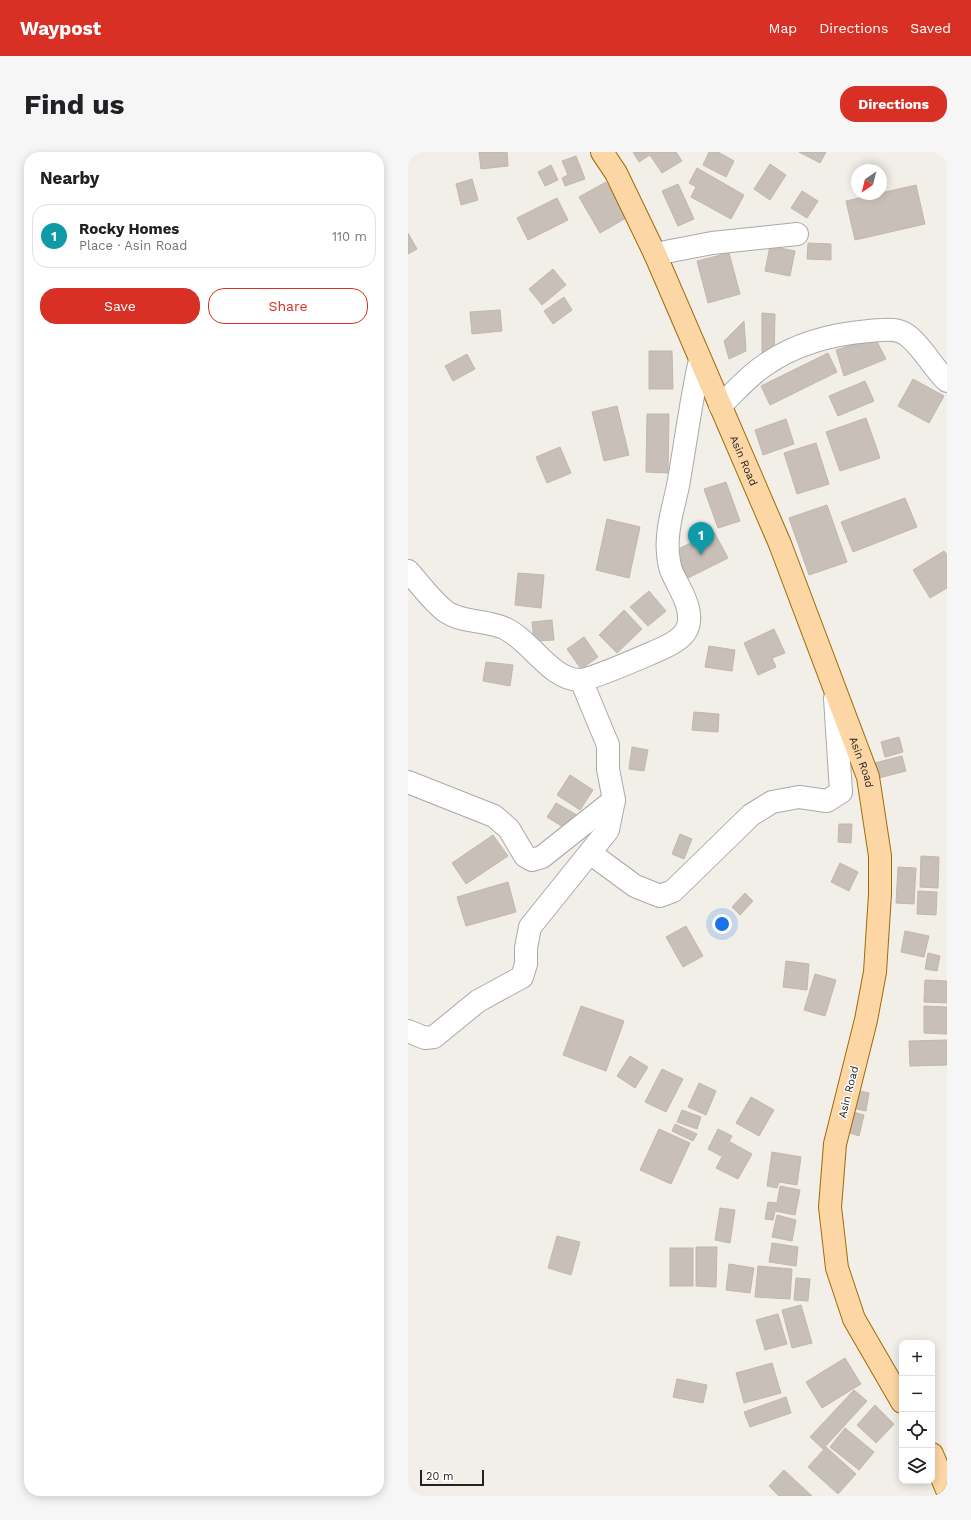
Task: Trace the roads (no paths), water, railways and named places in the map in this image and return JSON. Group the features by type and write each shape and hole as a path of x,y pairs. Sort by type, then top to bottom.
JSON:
{"main road":[{"name":"Asin Road","path":"602,152 616,173 655,254 780,544 868,777 880,856 880,894 875,972 866,1020 835,1144 830,1206 837,1268 854,1319 899,1397"},
{"path":"935,1461 947,1490"}],"street":[{"path":"655,254 712,243 797,234"},
{"path":"720,406 764,366 785,353 816,340 858,332 893,330 907,335 947,382"},
{"path":"408,571 435,602 446,612 506,629 521,638 553,669 568,677 581,680 667,646 683,636 689,622 687,606 670,568 668,537 672,506 679,483 691,400 700,360"},
{"path":"408,1031 425,1038 434,1037 478,1001 522,977 526,964 526,948 530,927 608,830 614,800 608,770 608,745 581,680"},
{"path":"590,853 635,886 660,896 673,891 751,815 772,802 799,797 827,801 841,792 835,688"},
{"path":"408,782 494,816 509,829 525,856 532,860 542,857 614,800"}],"place":[{"name":"Rocky Homes","path":"701,555"}]}
